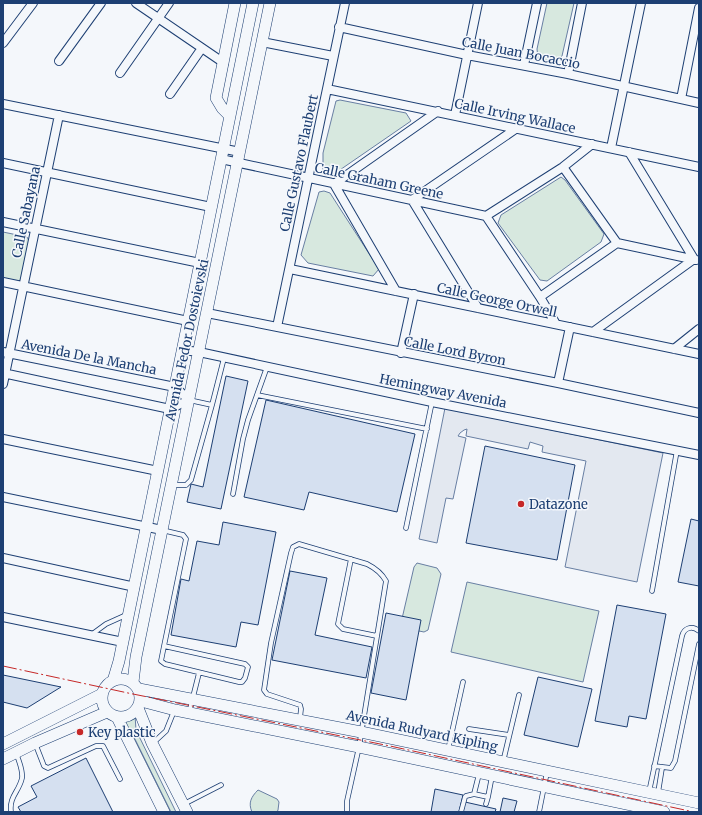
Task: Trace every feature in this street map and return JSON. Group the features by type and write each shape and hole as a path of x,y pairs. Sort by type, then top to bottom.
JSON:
{"street":[{"path":"3,44 33,3"},
{"path":"59,61 101,3"},
{"path":"136,3 224,63"},
{"path":"120,73 169,3"},
{"path":"230,116 222,108 216,98 235,3"},
{"name":"Avenida Fedor Dostoievski","path":"112,681 117,671 129,615 253,3"},
{"name":"Avenida Fedor Dostoievski","path":"136,685 135,663 270,3"},
{"name":"Calle Gustavo Flaubert","path":"278,327 345,3"},
{"path":"455,115 478,3"},
{"path":"524,65 538,3"},
{"path":"568,74 582,3"},
{"path":"612,148 641,3"},
{"path":"681,99 695,47 699,8"},
{"name":"Calle Juan Bocaccio","path":"339,27 467,55 568,74 699,103"},
{"path":"262,42 333,56"},
{"path":"170,94 202,48"},
{"name":"Calle Irving Wallace","path":"327,89 438,111 699,167"},
{"name":"Calle Graham Greene","path":"3,104 59,115 239,157 308,178 486,216"},
{"path":"396,291 334,184 438,111"},
{"name":"Calle Sabayana","path":"3,384 6,353 23,286 59,115"},
{"path":"478,308 412,200 517,128"},
{"path":"556,324 540,297 486,216 563,167 592,144"},
{"path":"629,152 696,260"},
{"path":"3,163 211,207"},
{"path":"563,167 617,243 696,260"},
{"path":"3,222 200,263"},
{"path":"540,297 617,243"},
{"path":"593,332 696,260"},
{"name":"Calle George Orwell","path":"290,269 699,354"},
{"path":"3,282 188,321"},
{"path":"401,353 414,294"},
{"name":"Calle Lord Byron","path":"207,313 401,353 558,383 699,413"},
{"path":"558,383 570,327"},
{"path":"674,348 699,328"},
{"name":"Hemingway Avenida","path":"182,350 198,352 432,402 699,454"},
{"name":"Avenida De la Mancha","path":"6,353 175,387"},
{"path":"4,373 170,408 189,400 175,387"},
{"path":"3,439 158,470"},
{"path":"3,497 162,530"},
{"path":"3,558 134,587"},
{"path":"3,617 123,642"},
{"path":"140,704 129,716 117,717 107,712 102,700 102,694 105,688 112,681 123,679 136,685 152,743 185,808"},
{"name":"Avenida Rudyard Kipling","path":"136,685 192,699 361,732 699,803"},
{"path":"4,743 102,694"},
{"path":"140,704 358,747 664,812"},
{"path":"3,759 35,743 107,712"},
{"path":"117,717 164,812"}],"lane":[{"path":"171,485 186,485 192,480 224,358"},
{"path":"234,494 243,439 257,394 268,367"},
{"path":"257,394 427,429"},
{"path":"189,400 212,405"},
{"path":"406,528 432,402"},
{"path":"652,591 677,450"},
{"path":"162,530 183,535 186,539 164,646 161,661 162,663 242,682 245,678 248,667 245,664 164,646"},
{"path":"300,720 300,704 266,694 264,690 271,643 291,552 293,547 299,544 367,564 376,569 386,580 361,732 347,802 347,812"},
{"path":"351,559 338,624 343,629 377,636"},
{"path":"90,635 113,620 129,615"},
{"path":"653,794 654,766 683,631 694,628 699,631"},
{"path":"654,766 671,768 675,761 699,644"},
{"path":"189,713 200,672"},
{"path":"448,750 463,682"},
{"path":"503,762 519,696"},
{"path":"152,743 166,731 175,710"},
{"path":"469,730 509,736"},
{"path":"35,743 44,766 48,768 96,746 103,746 120,779"},
{"path":"11,812 12,799 21,780 20,765 16,753"},
{"path":"653,794 662,768"},
{"path":"539,812 547,772"},
{"path":"474,794 479,773"},
{"path":"486,804 492,776"},
{"path":"185,808 221,785"},
{"path":"461,812 466,796 474,794 488,797"}],"shaded area":[{"path":"547,3 574,3 562,56 556,62 538,59 537,49"},
{"path":"340,100 406,113 411,121 334,174 323,171 323,153 336,101"},
{"path":"561,177 565,180 604,234 601,242 547,281 540,280 498,223 501,215"},
{"path":"324,191 330,193 379,269 373,276 308,263 301,255 319,192"},
{"path":"3,232 27,237 29,241 21,280 18,282 3,279"},
{"path":"445,408 663,453 637,582 565,567 586,461 542,452 543,446 530,442 528,449 466,436 467,429 458,436 466,438 453,499 446,498 437,543 419,539"},
{"path":"417,563 437,568 441,574 428,630 424,632 404,628 401,623 414,567"},
{"path":"467,582 599,611 583,682 451,652"},
{"path":"135,715 136,730 176,812 171,812 131,731 122,720 129,719"},
{"path":"258,790 277,799 279,802 277,812 252,812 250,806 251,800"}],"building":[{"path":"226,376 248,381 221,509 187,502 191,484 203,487"},
{"path":"266,400 415,434 397,512 309,492 304,510 244,497"},
{"name":"Datazone","path":"485,446 575,465 557,560 466,543"},
{"path":"691,519 699,521 699,586 678,582"},
{"path":"223,522 276,532 258,625 241,622 236,647 171,635 181,579 189,581 197,541 219,545"},
{"path":"290,571 327,578 315,635 372,647 366,678 272,660"},
{"path":"617,605 666,614 646,719 629,716 627,727 595,721"},
{"path":"386,613 421,620 406,700 371,693"},
{"path":"3,675 61,687 27,708 3,702"},
{"path":"538,677 592,689 578,747 524,735"},
{"path":"86,758 113,812 21,812 18,807 37,797 31,786"},
{"path":"435,789 463,795 459,812 431,812"},
{"path":"503,798 517,801 514,812 500,812"},
{"path":"465,802 496,809 495,812 463,812"}],"power":[{"path":"3,666 390,746 694,812"}],"place":[{"name":"Datazone","path":"521,504"},
{"name":"Key plastic","path":"80,732"}]}
